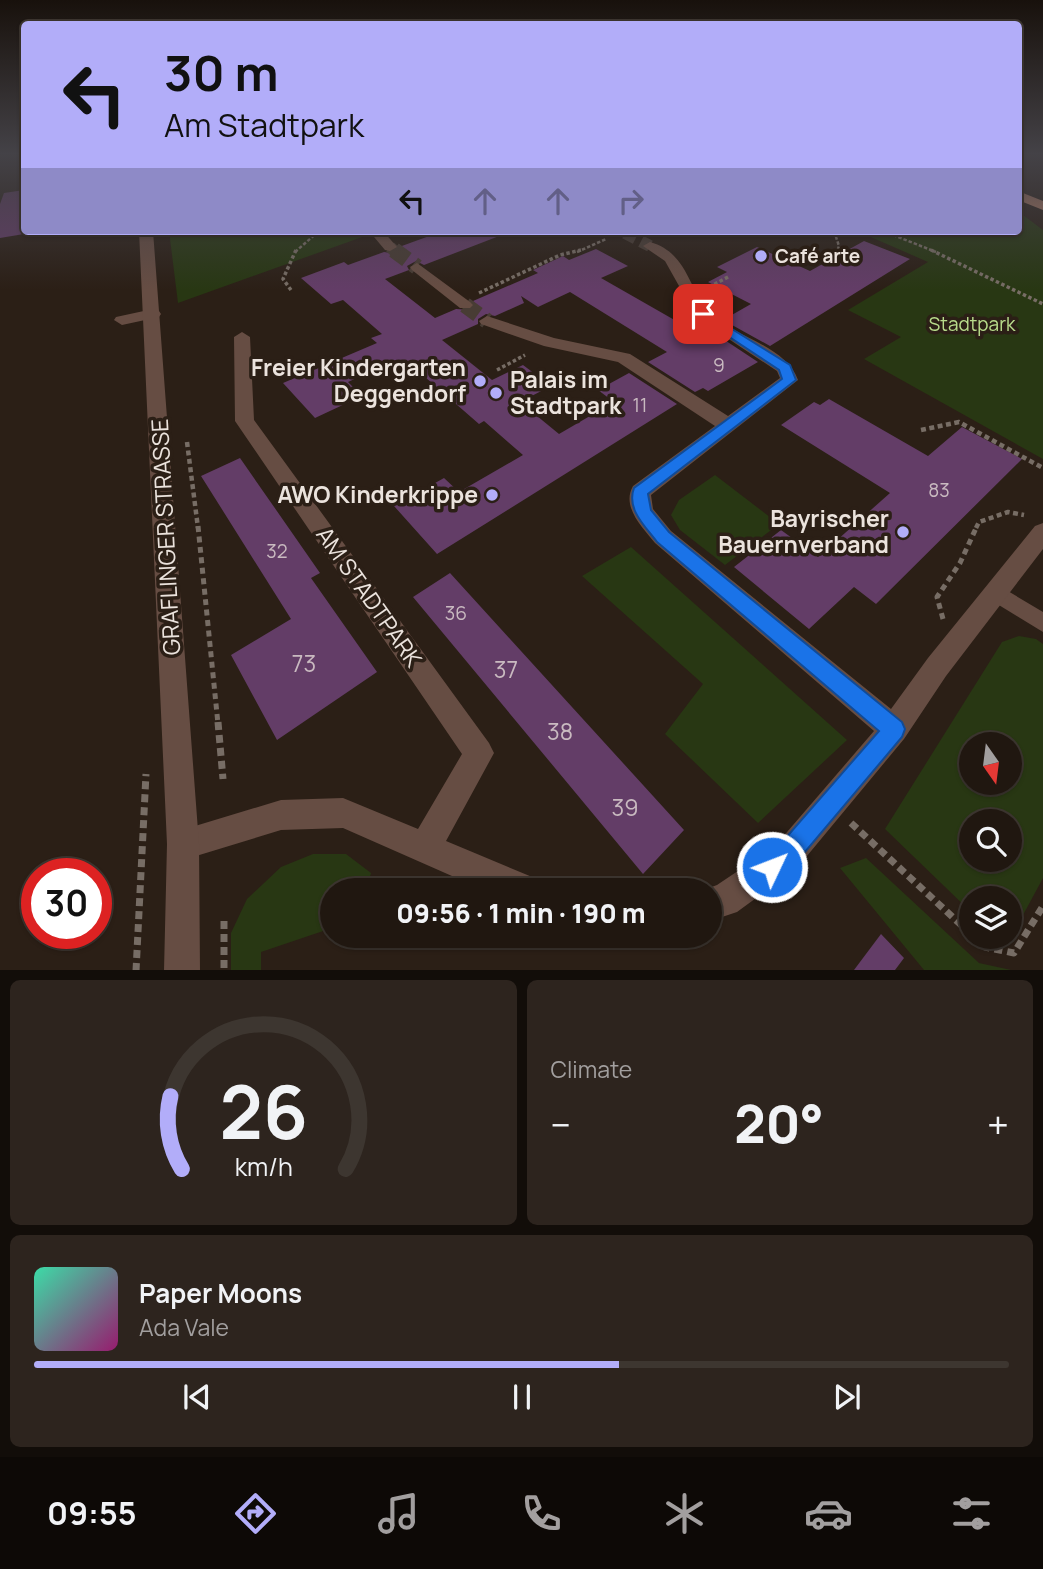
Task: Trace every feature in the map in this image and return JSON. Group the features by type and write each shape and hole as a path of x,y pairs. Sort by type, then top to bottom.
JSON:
{"street":[{"name":"GRAFLINGER STRASSE","path":"146,235 183,844 182,970"},
{"path":"380,235 390,247"},
{"path":"650,246 671,258 703,314 785,368 789,380 640,492 643,512 663,537 894,729"},
{"path":"416,267 462,303"},
{"path":"122,320 153,314"},
{"path":"487,321 550,342 624,358 729,426"},
{"name":"AM STADTPARK","path":"242,337 244,366 240,393 245,421 479,753 425,847"},
{"path":"722,901 786,857 894,729 937,667 1043,532"},
{"path":"183,844 281,815 343,813 495,878"}],"lane":[{"path":"996,593 1043,623"}],"path":[{"path":"291,290 283,278 296,249 314,235"},
{"path":"462,303 559,255 571,254 616,235"},
{"path":"835,235 839,246 835,255 841,259"},
{"path":"893,235 950,257 972,271 1043,304"},
{"path":"921,429 959,422 1043,468"},
{"path":"186,438 206,591 223,779"},
{"path":"962,636 942,618 937,597 960,563 979,522 1008,512"},
{"path":"831,804 959,923"},
{"path":"1022,940 1043,906"},
{"path":"224,921 225,970"},
{"path":"995,949 1014,953 1016,949"}],"green space":[{"name":"Stadtpark","path":"1022,214 1043,230 1043,459 864,359 901,337 848,310 928,262 866,235 1022,235"},
{"path":"170,235 368,235 178,303"},
{"path":"715,475 779,524 725,565 680,530 671,515 679,500"},
{"path":"631,547 847,740 758,823 665,734 703,684 582,576"},
{"path":"1019,636 1036,639 1043,644 1043,878 1022,917 1022,886 959,886 959,900 885,829 1002,642"},
{"path":"313,854 346,854 371,873 370,878 320,878 320,932 261,952 261,970 231,970 231,933 247,899 281,867"},
{"path":"866,858 959,944 959,949 964,949 979,963 1011,970 924,970 840,868"}],"building":[{"path":"2,199 21,199 21,234 0,238"},
{"name":"Palais im Stadtpark","path":"432,235 502,235 424,265 416,261 407,266 409,270 385,279 435,318 456,309 472,310 476,305 473,301 538,273 533,270 563,256 569,260 596,249 628,266 601,278 699,334 708,329 758,362 708,391 703,388 695,392 648,362 667,352 570,292 538,307 521,296 524,303 495,316 486,314 478,319 478,324 442,340 492,380 523,365 551,386 520,402 559,434 614,402 598,390 629,373 677,404 437,554 394,506 444,478 459,492 523,455 484,421 479,424 417,370 411,373 396,360 348,382 362,396 315,418 283,383 377,343 371,338 382,334 343,300 331,304 301,278 344,262 348,265 384,252 391,253 399,247"},
{"path":"864,241 910,259 770,346 723,320 751,304 708,282 727,272 717,267 757,247 810,271"},
{"path":"829,399 928,456 962,427 1022,459 876,604 854,587 809,629 734,567 781,530 818,557 890,493 781,425 814,402 820,405"},
{"path":"240,458 320,573 311,578 377,672 277,740 231,655 291,619 201,476"},
{"path":"450,573 684,830 643,874 413,597"},
{"path":"881,934 904,958 895,970 854,970"}],"tunnel":[{"path":"629,235 650,246"},
{"path":"390,247 396,252"},
{"path":"394,250 417,267"},
{"path":"465,305 487,321"}],"place":[{"name":"Café arte","path":"761,256"},
{"name":"Freier Kindergarten Deggendorf","path":"480,381"},
{"name":"Palais im Stadtpark","path":"496,393"},
{"name":"AWO Kinderkrippe","path":"492,495"},
{"name":"Bayrischer Bauernverband","path":"903,532"}],"route":[{"path":"703,314 785,368 789,380 640,492 643,512 663,537 894,729 786,857 772,867"}]}
